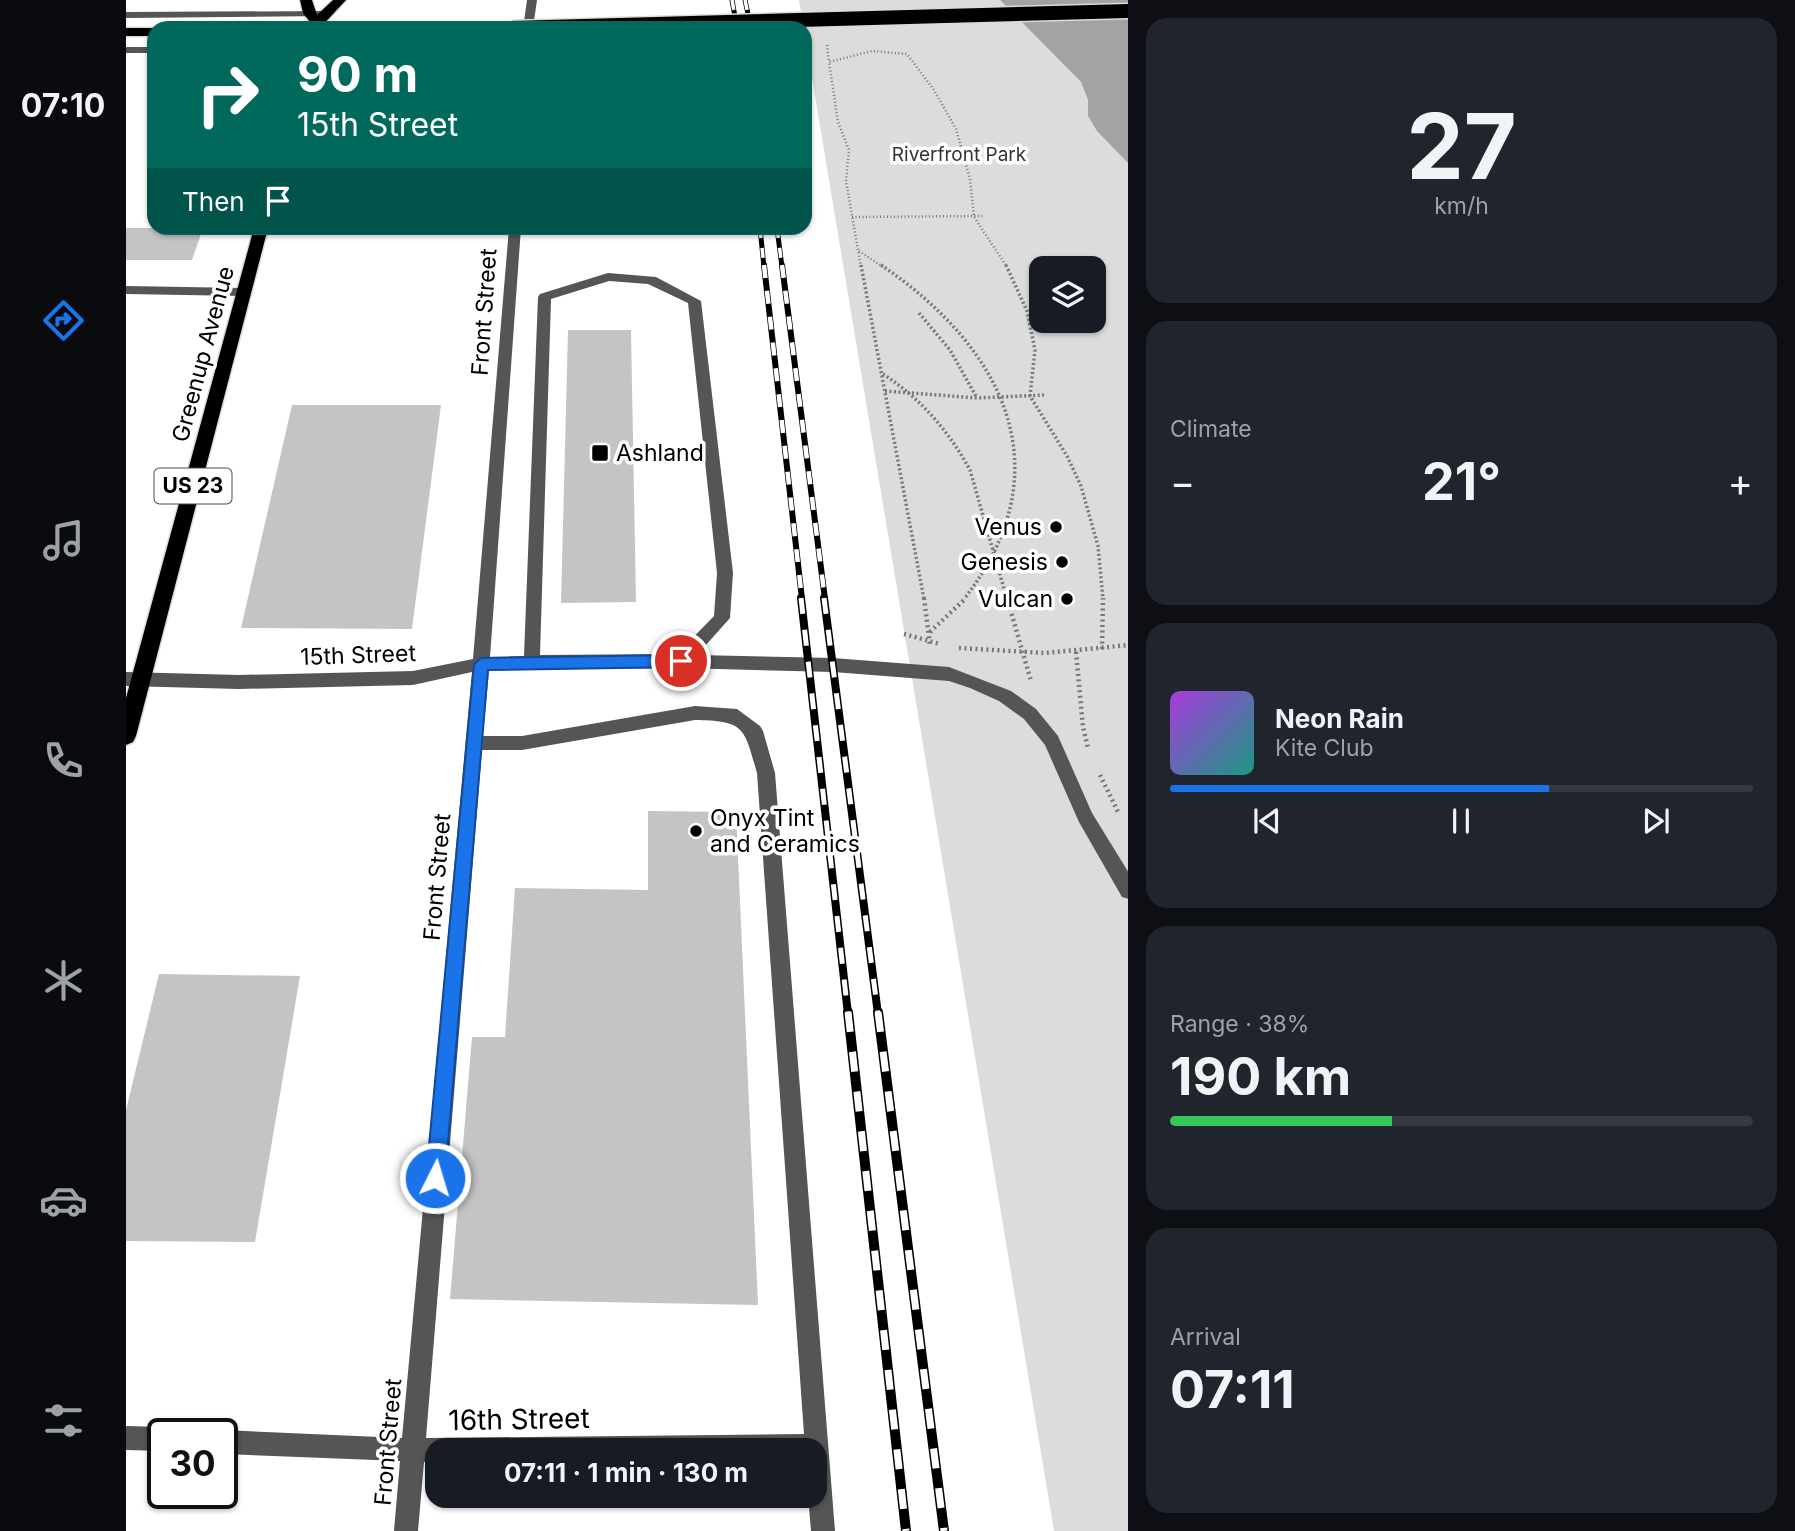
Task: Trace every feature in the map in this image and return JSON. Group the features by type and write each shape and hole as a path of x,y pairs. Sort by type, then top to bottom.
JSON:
{"highway":[{"path":"311,16 329,13 340,0"},
{"path":"766,21 1128,11"},
{"path":"126,32 147,32"},
{"name":"Greenup Avenue","path":"126,736 134,679 259,235"}],"street":[{"path":"529,21 532,0"},
{"path":"126,15 311,16"},
{"path":"126,50 147,50"},
{"name":"Front Street","path":"406,1531 481,664 514,235"},
{"path":"531,662 545,297 608,277 651,280 694,301 725,573 722,618 681,661"},
{"path":"126,290 244,292"},
{"name":"15th Street","path":"134,679 239,682 413,678 481,664 531,662 833,664 926,670 976,682 1005,696 1030,714 1052,741 1085,817 1128,891"},
{"path":"473,743 522,743 695,713 731,714 754,731 766,773 815,1438"},
{"path":"126,1438 147,1439"},
{"name":"16th Street","path":"238,1443 425,1450"},
{"path":"821,1508 823,1531"}],"path":[{"path":"926,670 930,632 852,217 846,181 849,150 838,122 829,62 872,51 907,54 941,101 956,129 967,160 974,217 1009,270 1027,311 1035,351 1030,396 1062,442 1086,496 1094,524 1105,588 1102,649"},
{"path":"852,217 985,216"},
{"path":"859,251 911,284 946,315 976,350 1002,398 1011,433 1016,471 1010,517 995,553 966,598 945,621 930,632"},
{"path":"919,313 946,344 977,398"},
{"path":"883,373 936,416 958,446 978,491 1032,683"},
{"path":"885,391 977,398 1044,395"},
{"path":"904,634 958,648 1023,653 1076,652 1128,645"},
{"path":"1076,652 1083,727 1091,755"},
{"path":"1096,765 1123,821"}],"green space":[{"name":"Riverfront Park","path":"799,0 1000,0 1081,82 1088,100 1088,116 1128,163 1128,1531 1054,1531 812,78 812,21 802,21"}],"shaded area":[{"path":"1000,0 1128,0 1128,163 1097,131 1088,116 1088,100 1081,82"}],"building":[{"path":"126,228 147,228 147,235 201,235 192,260 126,260"},
{"path":"568,330 631,330 636,602 561,603"},
{"path":"292,405 441,405 412,629 241,628"},
{"path":"648,811 736,812 758,1305 450,1299 472,1037 505,1037 515,888 648,890"},
{"path":"159,974 300,976 255,1242 126,1241 126,1110"}],"railway":[{"path":"732,0 736,21"},
{"path":"745,0 750,21"},
{"path":"761,235 764,267"},
{"path":"778,235 782,267"},
{"path":"764,265 802,599"},
{"path":"782,265 825,599"},
{"path":"801,598 848,1014"},
{"path":"824,598 878,1014"},
{"path":"848,1012 906,1531"},
{"path":"878,1012 944,1531"}],"place":[{"name":"Ashland","path":"600,453"},
{"name":"Venus","path":"1056,527"},
{"name":"Genesis","path":"1062,562"},
{"name":"Vulcan","path":"1067,599"},
{"name":"Onyx Tint and Ceramics","path":"696,831"}],"route":[{"path":"435,1178 481,664 681,661"}]}
